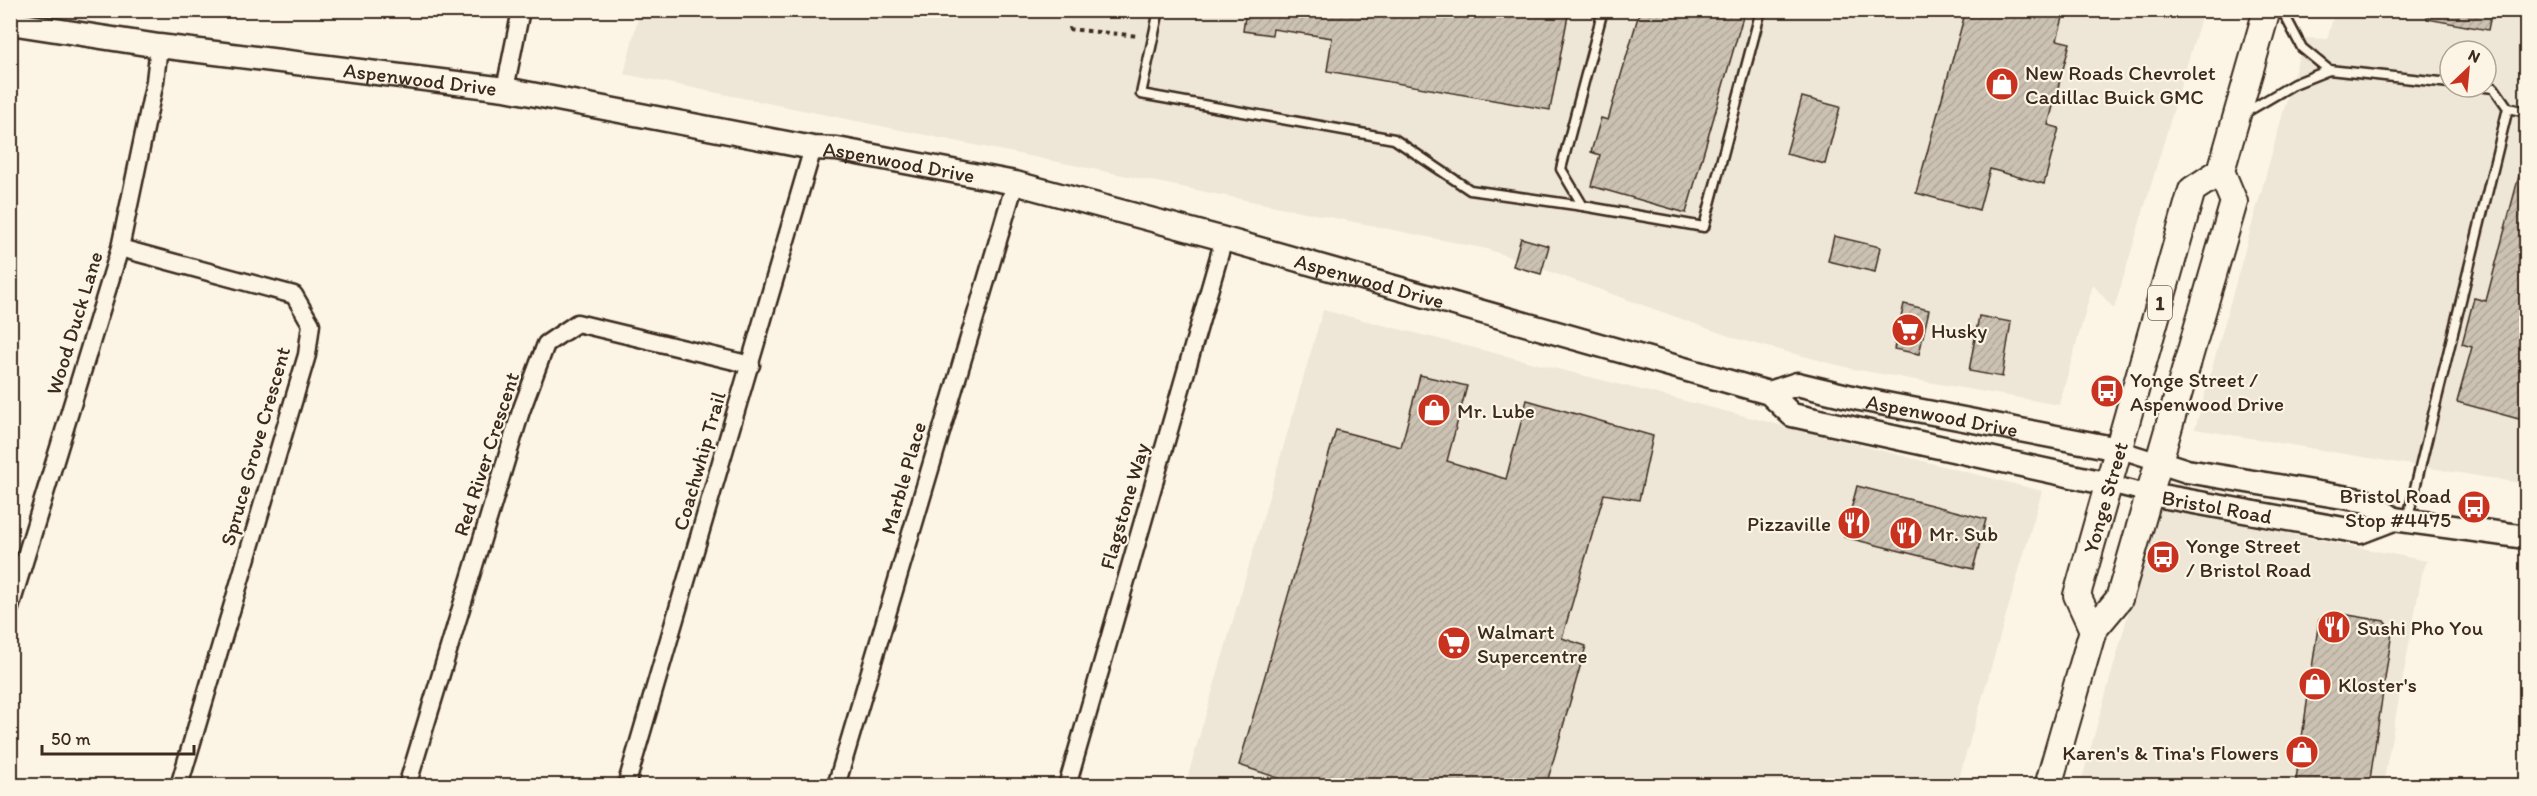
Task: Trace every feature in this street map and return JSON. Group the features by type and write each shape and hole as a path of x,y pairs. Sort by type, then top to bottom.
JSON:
{"main road":[{"path":"2221,171 2267,10"},
{"name":"Yonge Street","path":"2048,786 2093,630 2119,599 2234,201 2221,171 2192,190 2077,595 2093,630"}],"street":[{"path":"505,89 521,10"},
{"name":"Aspenwood Drive","path":"10,23 159,46 505,89 813,148 837,149 1015,183 1224,239 1769,393 1792,415 2109,484"},
{"name":"Wood Duck Lane","path":"10,608 120,248 159,46"},
{"name":"Coachwhip Trail","path":"626,786 813,148"},
{"name":"Marble Place","path":"836,786 1015,183"},
{"name":"Flagstone Way","path":"1067,786 1224,239"},
{"name":"Spruce Grove Crescent","path":"120,248 294,296 311,324 307,355 179,786"},
{"name":"Red River Crescent","path":"407,786 521,411 546,344 577,323 751,365"},
{"name":"Aspenwood Drive","path":"1769,393 1797,384 1860,399 2118,449"},
{"name":"Bristol Road","path":"2118,449 2187,471 2367,501 2401,520 2526,537"},
{"name":"Bristol Road","path":"2109,484 2150,494 2360,532 2401,520"}],"lane":[{"path":"1159,10 1141,94 1394,139 1470,190 1583,206 1704,227 1761,10"},
{"path":"1583,206 1561,169 1603,10"},
{"path":"2282,10 2302,48 2329,70"},
{"path":"2237,117 2294,84 2329,70 2438,82"},
{"path":"2498,94 2508,108 2526,112"},
{"path":"2401,520 2508,108"}],"path":[{"path":"1068,29 1153,37"}],"shaded area":[{"path":"640,10 2203,11 2114,309 2093,285 2059,405 1853,369 1737,339 1487,249 624,74"},
{"path":"2335,11 2526,11 2526,484 2195,429 2304,38 2327,39"},
{"path":"1323,310 2042,491 1957,785 1185,786"},
{"path":"2158,508 2427,561 2422,574 2383,785 2080,786"}],"building":[{"path":"1246,10 1569,10 1550,110 1327,71 1332,38 1273,29 1272,35 1243,31"},
{"path":"1640,10 1745,10 1686,213 1591,186 1600,155 1591,152 1601,118 1608,120"},
{"name":"New Roads Chevrolet Cadillac Buick GMC","path":"1966,10 2065,10 2057,40 2070,43 2048,125 2059,128 2044,184 1990,169 1979,210 1916,193"},
{"path":"2428,10 2492,10 2488,30 2427,19"},
{"path":"1802,97 1840,107 1825,164 1786,154"},
{"path":"2521,168 2526,169 2526,421 2457,402 2472,347 2462,344 2474,298 2486,301"},
{"path":"1834,236 1880,247 1875,272 1828,261"},
{"path":"1521,238 1549,246 1541,274 1513,266"},
{"path":"1904,304 1929,310 1919,354 1894,349"},
{"path":"1979,316 2011,322 2002,377 1969,371"},
{"path":"1420,375 1467,386 1447,461 1506,479 1527,400 1653,436 1639,500 1604,494 1562,638 1586,646 1546,786 1302,786 1239,765 1336,430 1401,447"},
{"path":"1857,486 1986,519 1973,569 1844,537"},
{"path":"2330,612 2384,621 2392,632 2369,786 2295,786 2319,620"}],"place":[{"name":"New Roads Chevrolet Cadillac Buick GMC","path":"2002,84"},
{"name":"Husky","path":"1908,330"},
{"name":"Yonge Street / Aspenwood Drive","path":"2107,391"},
{"name":"Mr. Lube","path":"1434,410"},
{"name":"Bristol Road Stop #4475","path":"2474,507"},
{"name":"Pizzaville","path":"1854,523"},
{"name":"Mr. Sub","path":"1906,533"},
{"name":"Yonge Street / Bristol Road","path":"2163,557"},
{"name":"Sushi Pho You","path":"2334,627"},
{"name":"Walmart Supercentre","path":"1454,643"},
{"name":"Kloster's","path":"2315,684"},
{"name":"Karen's & Tina's Flowers","path":"2302,752"}]}
